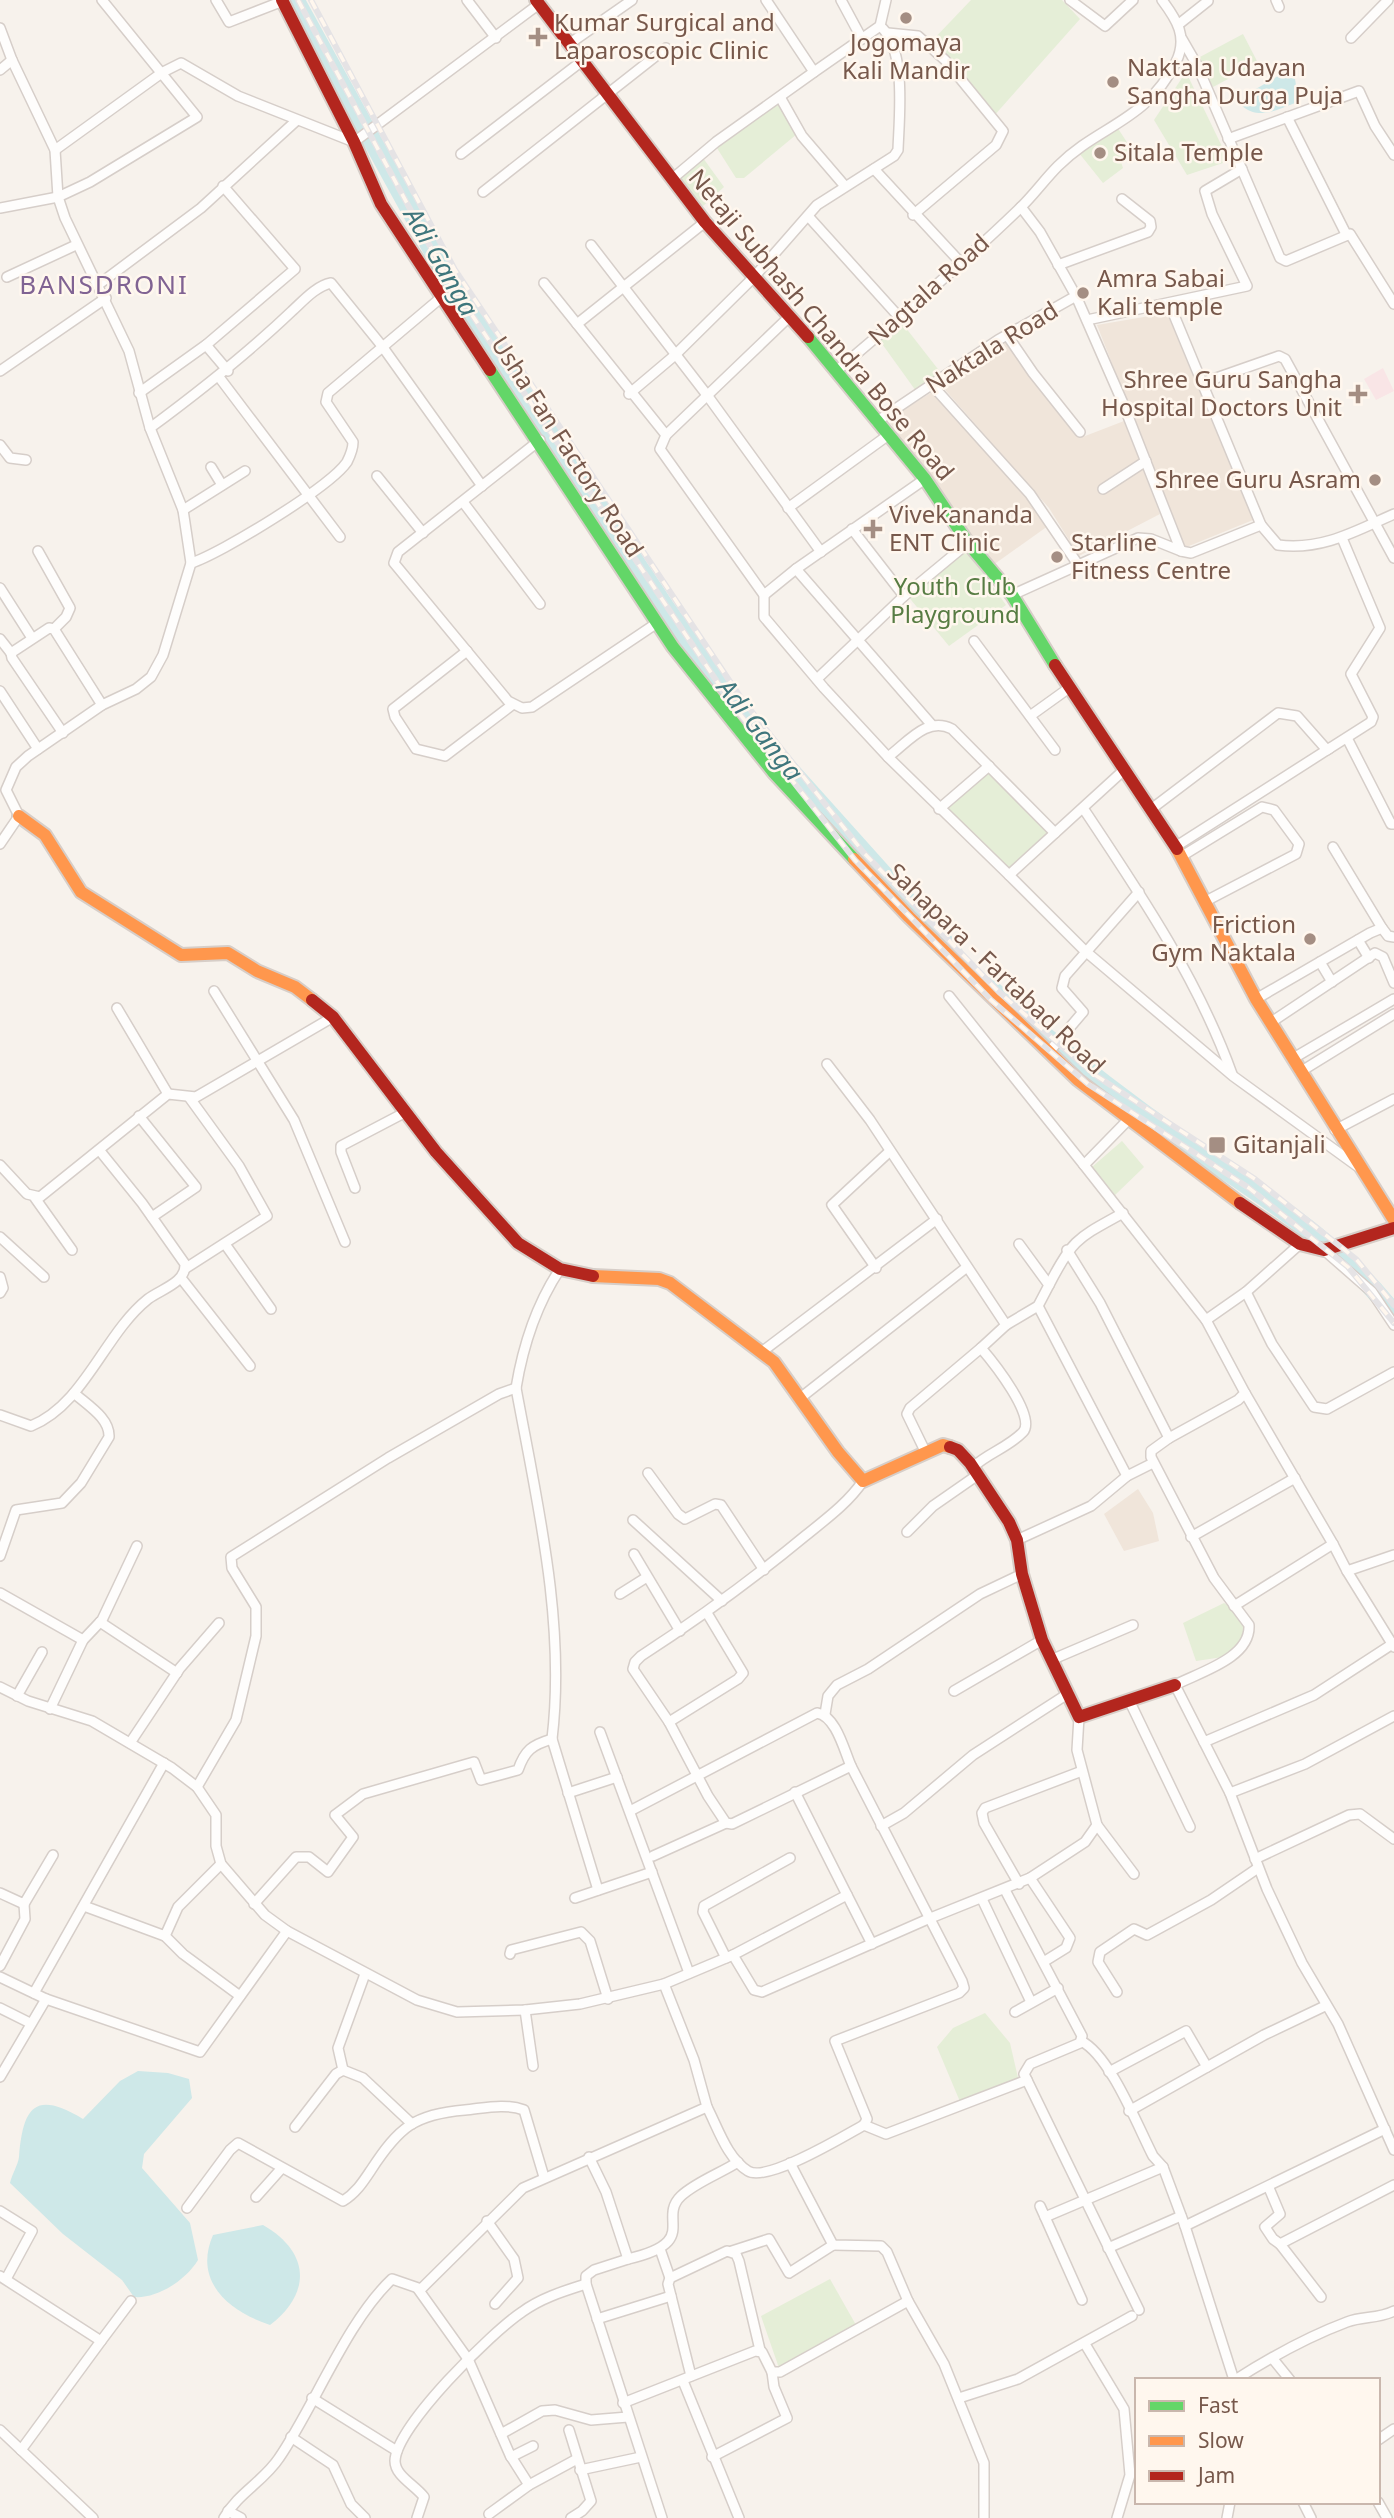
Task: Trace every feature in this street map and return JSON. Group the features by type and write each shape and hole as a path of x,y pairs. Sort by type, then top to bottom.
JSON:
{"street":[{"path":"0,208 58,197 90,182 195,120 196,115 163,72 102,0"},
{"path":"216,0 229,22 282,1 354,142"},
{"path":"467,0 496,38"},
{"path":"569,44 632,0"},
{"path":"766,0 814,72"},
{"path":"841,0 862,39"},
{"path":"672,179 779,97 880,26 886,0"},
{"path":"1070,0 1105,26 1133,0"},
{"path":"1162,0 1179,24 1182,39 1197,65 1280,258 1286,261 1346,234"},
{"path":"1350,38 1388,0"},
{"path":"1179,24 1208,1"},
{"path":"354,142 496,38 537,2"},
{"name":"Netaji Subhash Chandra Bose Road","path":"537,2 705,222 790,316 925,479 968,543 1012,595 1069,688 1179,851 1256,999 1335,1130 1394,1220"},
{"path":"880,26 888,33 918,36 945,60 1003,131 996,145 914,215"},
{"path":"0,28 12,60 55,150 58,197 76,244 106,298 129,351 150,428 183,510 191,563 158,668 135,690 102,705 16,767 3,789 19,816 45,835 74,883 93,901 143,928 181,955 189,957 228,953 257,971 295,986 333,1017 404,1113 518,1243 561,1269 587,1276 650,1278 670,1283 708,1314 763,1351 863,1481"},
{"path":"629,394 674,356 754,277 817,205 844,185 874,169 898,150 901,88 888,33"},
{"name":"Nagtala Road","path":"835,372 961,263 1021,207 1068,157 1137,113 1175,65 1182,39"},
{"path":"483,192 666,48"},
{"path":"0,70 12,60"},
{"path":"461,154 582,61"},
{"path":"55,150 163,72 174,65 188,64 216,86 296,121 354,142"},
{"path":"1228,139 1359,90 1375,127 1394,155"},
{"path":"779,97 802,136 844,185"},
{"path":"1287,117 1346,234 1354,237 1394,304"},
{"path":"98,285 201,208 296,121"},
{"name":"Usha Fan Factory Road","path":"354,142 381,204 686,663"},
{"path":"874,169 961,263"},
{"path":"1087,320 1247,286 1212,214 1205,191 1242,169"},
{"path":"139,393 206,345 295,269 223,186"},
{"path":"1058,265 1148,232 1150,221 1122,199"},
{"path":"1021,207 1076,296"},
{"path":"808,216 900,318"},
{"path":"577,324 705,222"},
{"path":"7,277 76,244"},
{"path":"591,245 674,356 707,395 821,552"},
{"path":"150,428 223,374 326,283 331,283 340,290 382,346 482,486"},
{"path":"544,283 629,394 666,435"},
{"path":"191,563 220,551 309,494 344,465 353,446 351,436 326,402 328,393 443,296"},
{"name":"Naktala Road","path":"876,422 1007,335 1076,296 1181,551"},
{"path":"0,371 106,298"},
{"path":"1169,303 1261,525 1278,545 1310,546 1342,538 1394,514"},
{"path":"790,316 666,435 660,449 764,595 764,617 888,757 1084,950 1233,1076 1359,1167"},
{"path":"1007,335 1080,432"},
{"path":"206,345 223,374 340,537"},
{"path":"1202,383 1279,356 1285,359 1377,522 1394,558"},
{"path":"932,384 1030,494 1077,563"},
{"path":"788,508 887,436"},
{"path":"512,705 394,563 398,552 540,440"},
{"path":"0,445 10,458 26,460"},
{"path":"1103,489 1146,461"},
{"path":"211,467 222,485"},
{"path":"183,510 245,471"},
{"path":"377,476 423,533"},
{"path":"764,595 796,569 925,479"},
{"path":"463,502 540,604"},
{"path":"1012,595 1077,563 1138,538 1152,539 1191,553 1261,525"},
{"path":"852,529 904,596"},
{"path":"1179,851 1347,738 1373,717 1351,674 1380,628 1342,538"},
{"path":"817,679 904,596 968,543"},
{"path":"38,551 69,608 66,617 54,629"},
{"path":"796,569 931,724"},
{"path":"0,587 32,638"},
{"path":"467,651 393,709 395,718 416,749 445,756 512,705 532,707 657,623"},
{"path":"11,653 49,628 54,629"},
{"path":"54,629 102,705"},
{"path":"0,639 63,733"},
{"path":"974,641 1055,750"},
{"name":"Sahapara - Fartabad Road","path":"686,663 792,792 909,917 1053,1047 1128,1120 1300,1244 1328,1249 1372,1293 1394,1325"},
{"path":"1030,716 1069,688"},
{"path":"0,691 38,750"},
{"path":"1150,810 1278,713 1297,716 1327,750 1330,748"},
{"path":"888,757 931,724 941,723 952,729 1055,833"},
{"path":"1347,738 1391,824 1394,824"},
{"path":"939,809 989,766"},
{"path":"1009,875 1124,770"},
{"path":"1179,851 1262,807 1274,810 1299,844 1296,854 1206,901"},
{"path":"1083,808 1139,892 1217,1032 1233,1076"},
{"path":"0,844 19,816"},
{"path":"1333,847 1382,928 1388,936 1394,937"},
{"path":"1053,1047 1083,1012 1062,988 1062,982 1084,950 1139,892"},
{"path":"1256,999 1382,928"},
{"path":"1358,940 1369,958"},
{"path":"1270,1023 1379,953 1394,983"},
{"path":"1320,962 1332,982"},
{"path":"214,991 294,1121 345,1242"},
{"path":"949,996 1206,1320 1347,1571 1394,1645 1314,1695 1204,1742"},
{"path":"1292,1059 1394,999"},
{"path":"117,1009 167,1094"},
{"path":"1300,1072 1394,1014"},
{"path":"35,1198 45,1195 167,1094 196,1097 333,1017"},
{"path":"827,1064 870,1120 1006,1325"},
{"path":"0,1415 31,1426 43,1421 74,1392 130,1318 148,1299 181,1278 186,1268 267,1216 239,1166 189,1097"},
{"path":"1335,1130 1394,1100"},
{"path":"355,1188 341,1153 341,1146 404,1113"},
{"path":"139,1116 196,1187 152,1217"},
{"path":"1084,1165 1128,1120"},
{"path":"100,1151 152,1217 186,1268"},
{"path":"876,1268 832,1205 889,1152"},
{"path":"0,1165 27,1194 35,1198 72,1250"},
{"path":"925,1451 907,1414 910,1408 1006,1325 1038,1306 1067,1250 1078,1239 1123,1213"},
{"path":"763,1351 876,1268 937,1219"},
{"path":"1328,1249 1394,1228"},
{"path":"0,1237 44,1278"},
{"path":"225,1244 271,1308"},
{"path":"1019,1244 1049,1284"},
{"path":"1206,1320 1246,1292 1300,1244"},
{"path":"1067,1250 1100,1303 1169,1438"},
{"path":"799,1399 967,1267"},
{"path":"561,1269 545,1292 533,1322 516,1388 545,1562 557,1658 557,1699 552,1739 598,1890"},
{"path":"0,1277 3,1288 0,1293"},
{"path":"181,1278 250,1366"},
{"path":"1246,1292 1272,1344 1314,1407 1327,1409 1394,1372"},
{"path":"1038,1306 1127,1476"},
{"path":"907,1532 933,1506 1022,1433 1027,1423 1026,1414 1006,1381 981,1348"},
{"path":"197,1787 236,1720 256,1636 256,1607 232,1568 231,1557 388,1458 516,1388"},
{"path":"0,1556 16,1510 61,1503 81,1483 109,1437 110,1429 105,1421 74,1392"},
{"path":"1079,1717 1175,1685 1237,1653 1247,1643 1249,1625 1191,1537 1153,1464 1151,1451 1169,1438 1238,1400 1245,1392"},
{"path":"726,1823 669,1722 634,1669 635,1662 764,1570 848,1500 863,1481 943,1445 951,1446 976,1471 1002,1509 1017,1541 1022,1574 1042,1640 1079,1717 1077,1750 1097,1825 1134,1874"},
{"path":"1017,1541 1091,1506 1127,1476 1153,1464"},
{"path":"648,1473 678,1514 685,1519 715,1504 721,1505 764,1570"},
{"path":"1191,1537 1295,1479"},
{"path":"633,1520 722,1601"},
{"path":"1234,1606 1333,1544"},
{"path":"50,1709 83,1640 100,1622 137,1546"},
{"path":"634,1554 680,1631"},
{"path":"1347,1571 1394,1555"},
{"path":"664,1984 694,2060 707,2107 738,2162 753,2173 790,2163 864,2125 867,2119 835,2041 959,1993 964,1988 825,1714 828,1696 837,1685 868,1669 979,1594 1022,1574"},
{"path":"620,1594 647,1577"},
{"path":"0,1593 83,1640"},
{"path":"669,1722 738,1679 743,1673 707,1613"},
{"path":"100,1622 177,1673"},
{"path":"130,1743 177,1673 219,1623"},
{"path":"1051,1660 1133,1625"},
{"path":"954,1691 1042,1640"},
{"path":"17,1696 41,1652"},
{"path":"1175,1685 1230,1793 1257,1863 1325,2006 1338,2024 1393,2145"},
{"path":"0,1687 50,1709 92,1721 164,1763 197,1787 216,1815 216,1846 221,1864 254,1904 287,1931 365,1974 417,2000 457,2012 525,2010 608,1999 664,1984 729,1957 846,1895"},
{"path":"881,1826 904,1813 973,1755 1069,1693"},
{"path":"1129,1700 1190,1827"},
{"path":"630,1811 696,1774 817,1713 825,1714"},
{"path":"1230,1793 1306,1764 1394,1717"},
{"path":"600,1732 690,1973"},
{"path":"254,1904 296,1857 309,1857 328,1872 353,1837 335,1815 363,1794 474,1762 481,1780 518,1770 524,1754 533,1744 552,1739"},
{"path":"34,1993 164,1763"},
{"path":"653,1856 726,1823 732,1824 851,1766"},
{"path":"1019,1884 982,1813 985,1808 1082,1771"},
{"path":"568,1793 617,1777"},
{"path":"795,1792 872,1944"},
{"path":"1117,1992 1098,1962 1100,1952 1134,1929 1147,1935 1211,1900 1257,1863 1349,1815 1360,1814 1394,1839"},
{"path":"790,1858 704,1906 703,1912 729,1957 754,1990 762,1992 928,1919 1019,1884 1085,1842 1097,1825"},
{"path":"0,1966 24,1919 24,1904 53,1855"},
{"path":"165,1936 178,1907 221,1864"},
{"path":"575,1898 652,1872"},
{"path":"1030,1878 1070,1938 1066,1948 1045,1961"},
{"path":"1005,1890 1045,1961 1082,2036 1081,2041"},
{"path":"0,1893 24,1904"},
{"path":"982,1899 1031,2002"},
{"path":"84,1906 165,1936 183,1954 240,1996"},
{"path":"0,1977 46,1999 200,2052 287,1931"},
{"path":"510,1954 511,1950 581,1933 590,1941 608,1999"},
{"path":"343,2070 338,2048 365,1974"},
{"path":"1015,2012 1058,1988"},
{"path":"0,2077 46,1999"},
{"path":"1129,2111 1264,2035 1325,2006"},
{"path":"0,2008 30,2023"},
{"path":"525,2010 533,2066"},
{"path":"1109,2072 1186,2031 1207,2067"},
{"path":"1081,2041 1091,2046 1109,2072 1153,2156 1163,2167 1234,2378"},
{"path":"959,2398 1018,2379 1135,2313 1108,2248 1024,2074 1030,2064 1081,2041"},
{"path":"343,2070 363,2078 412,2124"},
{"path":"295,2127 336,2074 343,2070"},
{"path":"864,2125 886,2134 1027,2080"},
{"path":"187,2208 234,2144 250,2148 281,2169 343,2201 353,2196 383,2152 412,2124 426,2115 496,2106 524,2110 530,2120 544,2177"},
{"path":"418,2289 427,2284 512,2196 544,2177 707,2107"},
{"path":"1185,2227 1385,2129"},
{"path":"589,2157 606,2192 628,2259"},
{"path":"662,2518 622,2403 586,2284 586,2276 594,2270 660,2249 674,2232 674,2212 682,2194 738,2162"},
{"path":"790,2163 832,2245"},
{"path":"1045,2217 1163,2167"},
{"path":"256,2197 281,2169"},
{"path":"1280,2244 1394,2185"},
{"path":"1269,2188 1281,2211 1265,2227 1321,2297"},
{"path":"1040,2206 1082,2300"},
{"path":"0,2211 32,2231 3,2277 101,2341"},
{"path":"1108,2248 1181,2216"},
{"path":"487,2221 514,2259 518,2278 495,2304"},
{"path":"670,2278 694,2265 769,2239 789,2273 832,2245 881,2246 887,2252 908,2301 959,2398 984,2463 984,2518"},
{"path":"660,2249 670,2278 687,2379 712,2457 739,2518"},
{"path":"712,2457 787,2418 774,2387 772,2372 760,2350 739,2261 732,2251"},
{"path":"226,2514 274,2467 312,2398 388,2282 395,2279 418,2289 468,2359 511,2457 528,2484"},
{"path":"417,2518 424,2497 397,2471 397,2451 423,2410 468,2359 521,2312 540,2301 586,2284"},
{"path":"597,2319 671,2296"},
{"path":"21,2450 131,2301"},
{"path":"772,2372 780,2372 825,2350 908,2301"},
{"path":"1239,2378 1316,2333 1360,2317 1378,2318 1394,2311"},
{"path":"1085,2343 1124,2409 1130,2475 1116,2518"},
{"path":"622,2403 760,2350"},
{"path":"1273,2359 1288,2378"},
{"path":"312,2398 397,2451"},
{"path":"501,2434 542,2410 555,2410 591,2420 628,2417"},
{"path":"0,2430 93,2518"},
{"path":"569,2430 591,2501 590,2505 571,2518"},
{"path":"291,2437 333,2465 351,2504 365,2518"},
{"path":"511,2457 533,2446"},
{"path":"580,2470 641,2457"},
{"path":"489,2514 528,2484 577,2459"},
{"path":"226,2514 241,2518"}],"shaded area":[{"path":"1167,313 1253,520 1184,548 1097,325"},
{"path":"1006,342 1080,438 1124,421 1160,514 1079,556 1049,508 940,384"},
{"path":"1383,368 1394,391 1376,400 1364,379"},
{"path":"932,392 1023,491 1048,526 989,568 888,420"},
{"path":"1138,1489 1153,1513 1159,1541 1124,1551 1104,1514"}],"green space":[{"path":"971,0 1062,0 1080,19 993,117 930,43"},
{"path":"1243,34 1258,63 1213,87 1198,58"},
{"path":"1186,72 1229,161 1187,175 1154,120"},
{"path":"778,102 797,134 744,178 736,178 715,145"},
{"path":"1117,127 1132,150 1120,159 1123,168 1103,183 1079,153"},
{"path":"703,158 724,187 703,206 679,177"},
{"path":"902,323 941,373 916,391 880,341"},
{"name":"Youth Club Playground","path":"967,551 1006,605 949,646 907,595"},
{"path":"991,770 1051,833 1009,872 945,809"},
{"path":"1122,1141 1144,1167 1115,1195 1092,1167"},
{"path":"1224,1603 1241,1615 1247,1643 1223,1657 1196,1661 1183,1623"},
{"path":"985,2013 1010,2043 1019,2082 961,2104 937,2047 953,2028"},
{"path":"830,2279 856,2325 779,2368 761,2316"}],"water":[{"path":"1283,73 1295,79 1298,97 1295,103 1261,113 1242,106 1244,96"},
{"path":"138,2071 168,2073 189,2079 192,2098 144,2154 142,2168 190,2223 198,2260 179,2281 143,2297 134,2297 122,2280 63,2234 10,2183 18,2160 24,2126 34,2108 53,2106 83,2119 120,2081"},
{"path":"263,2225 290,2248 300,2273 299,2286 293,2300 284,2313 270,2325 241,2312 228,2302 211,2280 208,2267 208,2252 213,2235"}],"waterway":[{"name":"Adi Ganga","path":"295,0 450,282 665,607 737,706 788,768 953,952"},
{"name":"Adi Ganga","path":"989,987 1109,1088 1297,1220 1348,1263 1394,1314"}],"railway":[{"path":"298,0 446,276 732,704 855,860 991,1000 1088,1084 1249,1188 1348,1267 1394,1323"},
{"path":"311,0 455,270 741,698 864,853 999,992 1095,1075 1255,1179 1356,1259 1394,1305"}],"traffic: fast":[{"path":"808,337 925,479 968,543 1012,595 1055,665"},
{"path":"490,370 673,647 774,773 854,859"}],"traffic: slow":[{"path":"19,816 45,835 81,892 181,955 228,953 257,971 295,987 312,1000"},
{"path":"1177,849 1256,999 1394,1220"},
{"path":"854,859 909,917 1078,1080 1240,1203"},
{"path":"593,1276 659,1279 670,1283 774,1362 838,1452 863,1481 943,1445 950,1447"}],"traffic: jam":[{"path":"282,0 354,142 381,204 490,370"},
{"path":"536,0 705,222 808,337"},
{"path":"1055,665 1177,849"},
{"path":"312,1000 333,1017 436,1152 518,1243 560,1269 593,1276"},
{"path":"1240,1203 1300,1244 1324,1250 1394,1228"},
{"path":"950,1447 958,1450 970,1463 1009,1522 1017,1540 1022,1574 1042,1640 1079,1717 1175,1685"}],"place":[{"name":"Jogomaya Kali Mandir","path":"906,18"},
{"name":"Kumar Surgical and Laparoscopic Clinic","path":"538,37"},
{"name":"Naktala Udayan Sangha Durga Puja","path":"1113,82"},
{"name":"Sitala Temple","path":"1100,153"},
{"name":"Amra Sabai Kali temple","path":"1083,293"},
{"name":"Shree Guru Sangha Hospital Doctors Unit","path":"1358,394"},
{"name":"Shree Guru Asram","path":"1375,480"},
{"name":"Vivekananda ENT Clinic","path":"873,529"},
{"name":"Starline Fitness Centre","path":"1057,557"},
{"name":"Friction Gym Naktala","path":"1310,939"},
{"name":"Gitanjali","path":"1217,1145"}],"district":[{"name":"BANSDRONI","path":"104,285"}]}
